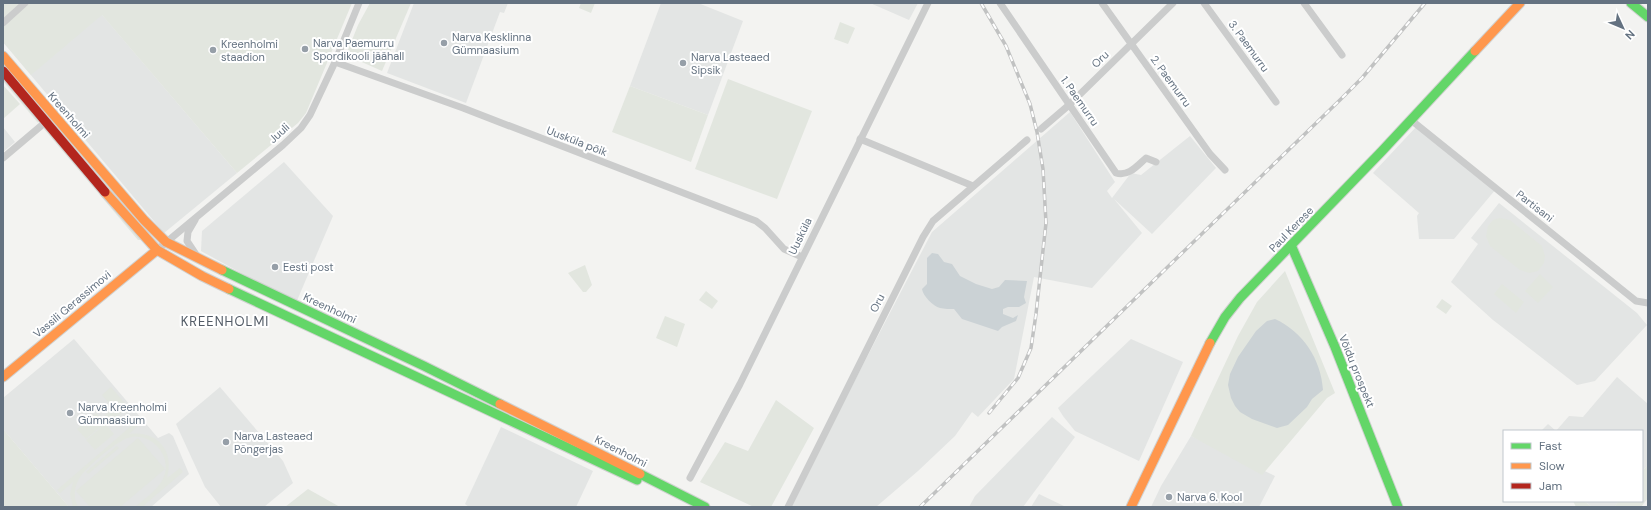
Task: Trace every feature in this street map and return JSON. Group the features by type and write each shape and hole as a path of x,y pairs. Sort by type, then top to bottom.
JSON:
{"main road":[{"name":"Paul Kerese","path":"1131,507 1200,361 1224,317 1240,298 1520,3"},
{"path":"1631,3 1648,17"},
{"name":"Kreenholmi","path":"3,56 53,116 144,220 166,242 200,260 424,366 705,507"},
{"name":"Kreenholmi","path":"3,71 156,250 202,276 629,476 690,507"},
{"name":"Võidu prospekt","path":"1291,245 1335,347 1398,507"},
{"name":"Vassili Gerassimovi","path":"3,377 156,250"},
{"path":"286,316 292,304"},
{"path":"418,378 424,366"}],"street":[{"path":"3,23 26,3"},
{"name":"Juuli","path":"156,250 283,146 301,128 310,115 335,62 359,3"},
{"name":"Uusküla","path":"690,478 733,397 928,3"},
{"name":"1. Paemurru","path":"1000,3 1116,172 1122,175 1128,173 1146,158 1156,162"},
{"name":"2. Paemurru","path":"1102,3 1210,154 1225,170"},
{"name":"Oru","path":"1041,129 1069,105 1173,3"},
{"name":"3. Paemurru","path":"1204,3 1276,102"},
{"path":"1304,3 1342,55"},
{"name":"Uusküla põik","path":"335,62 463,108 756,222 765,228 784,249 802,257"},
{"path":"3,158 53,116"},
{"name":"Partisani","path":"1410,120 1636,301 1648,303"},
{"path":"860,139 973,186"},
{"name":"Oru","path":"788,507 923,237 933,221 1027,140"},
{"path":"197,216 188,232 187,241 200,260"}],"shaded area":[{"path":"3,3 22,3 3,20"},
{"path":"29,3 352,3 306,113 298,123 237,173 102,15 31,75 3,42 3,26"},
{"path":"92,3 237,173 164,233 3,42 3,31"},
{"path":"370,3 411,3 382,71 346,55 358,25"},
{"name":"Narva Kesklinna Gümnaasium","path":"414,3 508,3 504,13 500,12 466,103 387,73"},
{"path":"581,3 595,3 591,13 579,8"},
{"name":"Narva Lasteaed Sipsik","path":"661,3 698,3 743,21 708,115 630,86"},
{"path":"870,3 918,3 909,20"},
{"path":"840,22 855,28 848,44 834,39"},
{"path":"3,76 39,120 38,123 3,81"},
{"path":"728,79 812,111 777,199 695,169"},
{"path":"3,85 20,104 3,119"},
{"path":"630,86 708,115 691,162 612,132"},
{"path":"1070,112 1115,182 1107,191 1112,198 1131,173 1141,175 1190,136 1216,168 1152,234 1114,199 1142,233 1092,288 1034,277 1014,379 978,417 972,412 955,436 918,471 876,507 789,507 932,232"},
{"path":"54,122 149,232 147,234 52,124"},
{"path":"1417,126 1496,189 1454,239 1419,239 1417,216 1419,213 1373,173"},
{"path":"3,127 15,142 3,152"},
{"path":"44,129 46,129 141,240 138,240"},
{"path":"284,162 333,216 296,303 201,251 202,231"},
{"path":"1499,203 1637,313 1647,325 1595,381 1577,385 1493,320 1451,282 1478,244 1471,238"},
{"path":"1500,218 1510,220 1542,246 1545,256 1544,263 1538,271 1529,273 1520,270 1490,246 1486,236 1488,226 1493,220"},
{"path":"932,253 938,254 944,262 952,264 960,276 976,284 992,289 999,287 1005,280 1027,281 1024,297 1026,303 1019,307 1008,307 1003,309 1003,314 1013,318 1018,315 1016,321 1002,327 998,331 962,319 954,309 940,308 931,303 924,295 922,289 927,284 927,258"},
{"path":"585,265 592,285 586,292 583,292 568,273"},
{"path":"1285,271 1335,393 1327,398 1262,475 1191,436 1238,336 1257,302"},
{"path":"1540,274 1553,287 1538,303 1525,291"},
{"path":"1502,284 1524,302 1516,313 1494,294"},
{"path":"706,291 718,301 712,309 699,300"},
{"path":"1442,299 1452,306 1446,314 1436,307"},
{"path":"665,316 685,324 677,347 656,338"},
{"path":"1275,319 1294,331 1309,348 1319,368 1323,390 1312,399 1307,407 1288,425 1277,428 1252,419 1240,412 1231,398 1228,385 1230,374 1238,357 1256,331 1267,321"},
{"name":"Narva Kreenholmi Gümnaasium","path":"74,339 158,438 169,433 173,436 189,474 151,507 69,507 3,429 3,398"},
{"path":"1131,339 1183,362 1139,461 1075,431 1058,408"},
{"path":"1617,377 1648,404 1648,464 1643,471 1643,430 1557,430 1569,416 1583,417"},
{"path":"111,387 128,407 109,424 103,417 113,408 102,395"},
{"name":"Narva Lasteaed Põngerjas","path":"220,387 283,461 293,483 264,507 221,507 205,487 176,424"},
{"path":"776,400 814,428 771,507 754,507 700,482 725,442 748,451"},
{"path":"96,413 105,423 86,439 77,429"},
{"path":"1052,417 1075,437 1023,507 969,507 975,496"},
{"path":"138,420 141,423 129,434 148,435 162,444 168,459 169,468 167,478 180,468 183,472 142,507 135,507 154,491 163,479 166,464 164,456 155,444 148,439 132,437 120,442 104,453 80,477 76,484 75,492 75,500 78,507 73,507 70,494 73,482 60,493 57,490"},
{"path":"105,424 114,434 95,450 86,440"},
{"path":"1548,424 1555,430 1542,430"},
{"path":"501,427 593,471 576,507 469,507 465,504"},
{"path":"3,429 69,507 3,507"},
{"path":"1191,436 1275,476 1259,507 1151,507 1161,486"},
{"path":"138,438 165,469 120,507 90,507 76,491"},
{"path":"117,446 119,448 88,474 86,472"},
{"path":"1648,464 1648,498 1641,507 1614,507 1618,502 1643,502 1643,471"},
{"path":"308,489 340,507 285,507"},
{"path":"1039,494 1066,507 1031,507"},
{"path":"1574,502 1585,502 1592,507 1576,507"},
{"path":"1585,502 1618,502 1614,507 1592,507"}],"railway":[{"path":"981,3 1006,46 1030,104 1037,132 1043,169 1046,223 1031,348 1018,378 989,413"},
{"path":"920,507 1342,98 1362,78 1425,3"}],"traffic: fast":[{"path":"1631,3 1648,17"},
{"path":"1210,343 1225,317 1240,298 1382,151 1475,51"},
{"path":"1291,245 1335,347 1398,507"},
{"path":"222,270 424,366 500,404"},
{"path":"229,289 637,480"},
{"path":"640,474 705,507"}],"traffic: slow":[{"path":"1475,51 1520,3"},
{"path":"3,56 144,220 166,242 222,270"},
{"path":"105,192 157,250 202,276 229,289"},
{"path":"3,377 157,250"},
{"path":"1131,507 1210,343"},
{"path":"500,404 640,474"}],"traffic: jam":[{"path":"3,71 105,192"}],"place":[{"name":"Narva Kesklinna Gümnaasium","path":"444,43"},
{"name":"Narva Paemurru Spordikooli jäähall","path":"305,49"},
{"name":"Kreenholmi staadion","path":"213,50"},
{"name":"Narva Lasteaed Sipsik","path":"683,63"},
{"name":"Eesti post","path":"275,267"},
{"name":"Narva Kreenholmi Gümnaasium","path":"70,413"},
{"name":"Narva Lasteaed Põngerjas","path":"226,442"},
{"name":"Narva 6. Kool","path":"1169,497"}],"district":[{"name":"KREENHOLMI","path":"225,321"}]}
